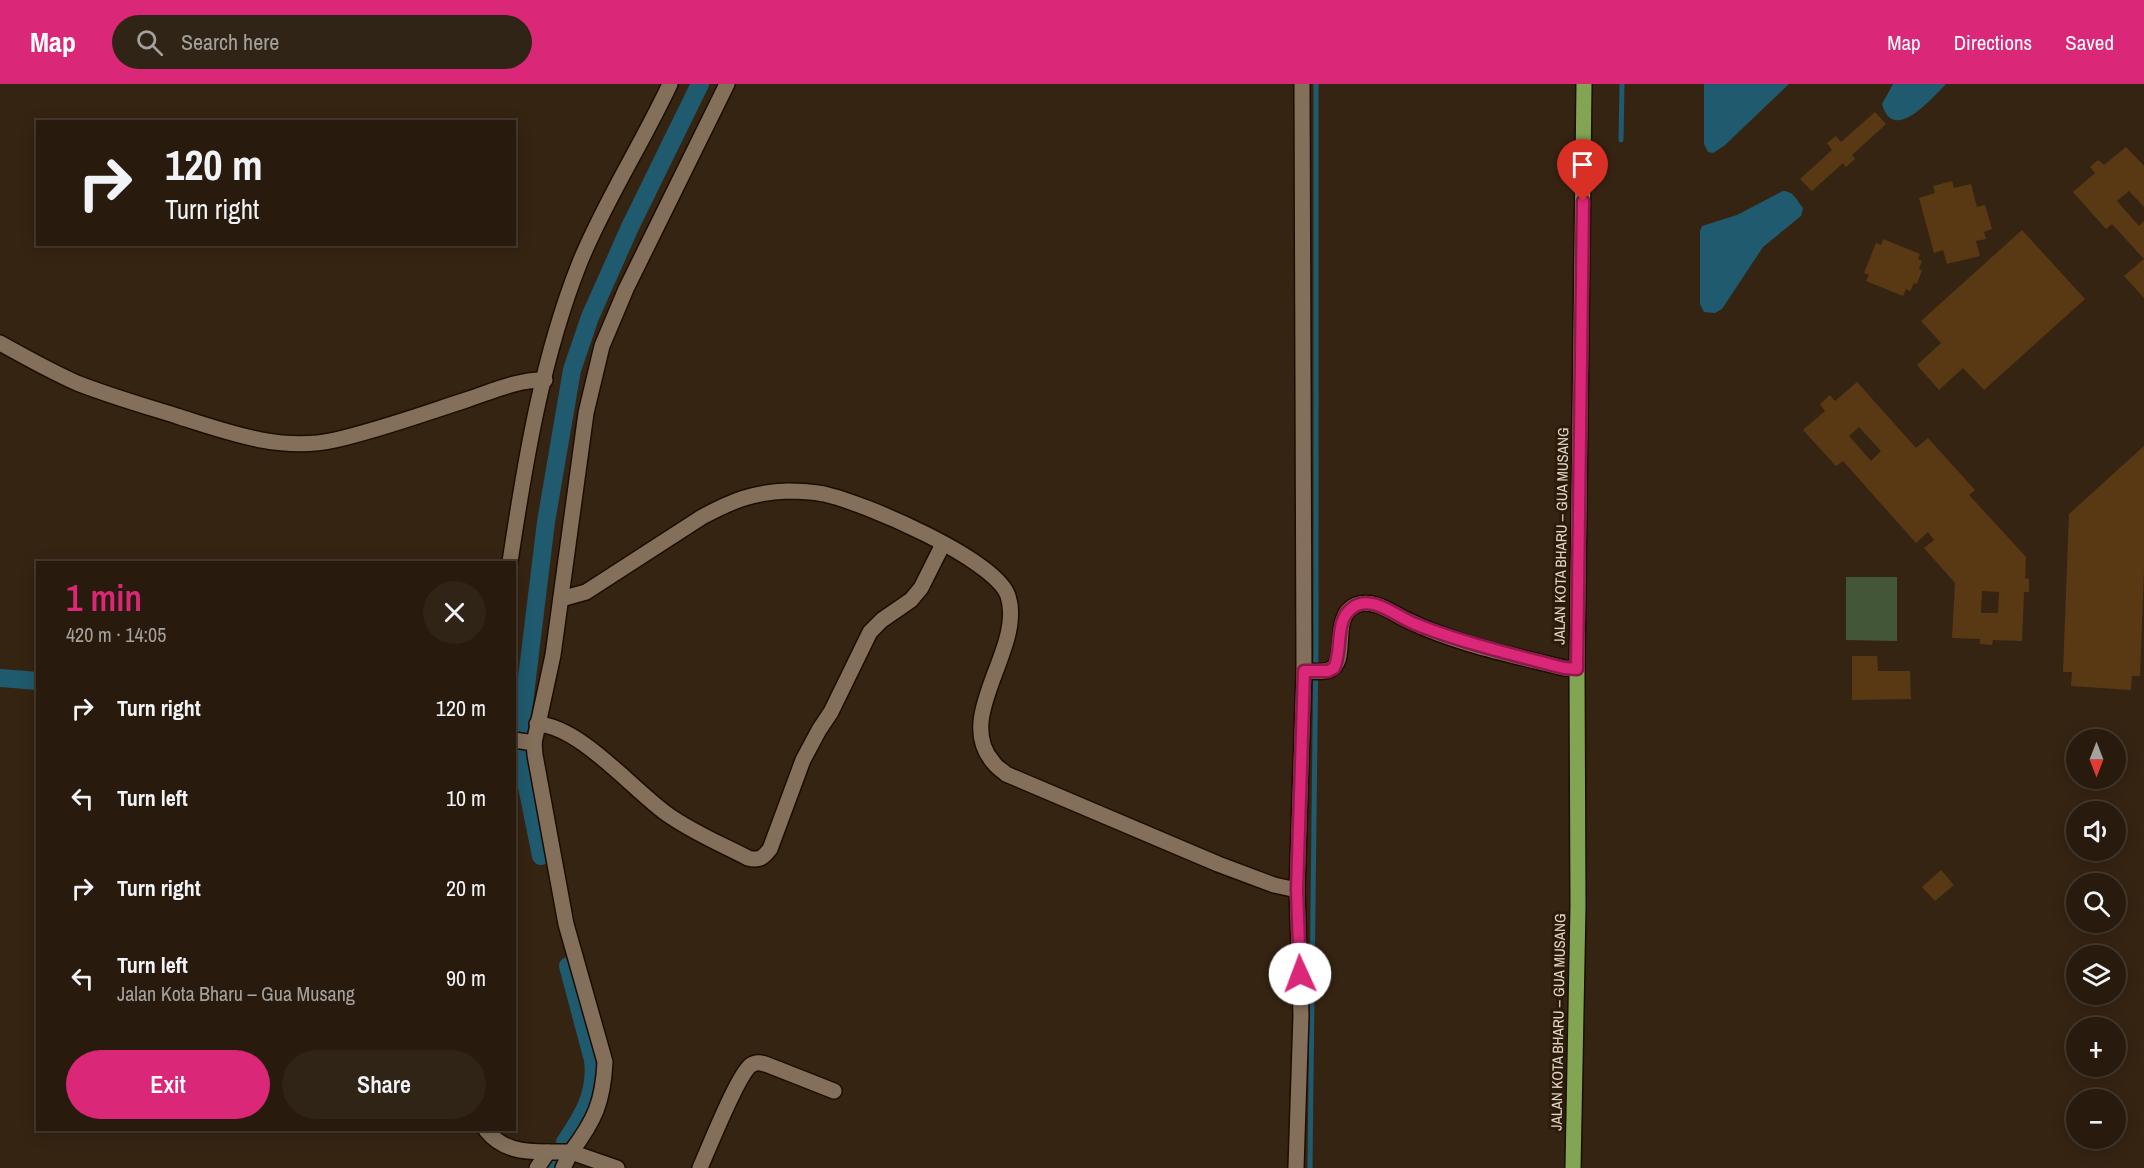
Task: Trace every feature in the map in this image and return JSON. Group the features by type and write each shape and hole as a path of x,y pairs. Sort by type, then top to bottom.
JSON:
{"main road":[{"name":"JALAN KOTA BHARU – GUA MUSANG","path":"1573,1168 1578,906 1577,669 1584,84"}],"street":[{"path":"510,561 544,380 573,281 588,244 670,84"},
{"path":"563,1168 571,1152 593,1121 604,1080 605,1062 566,924 534,743 553,655 586,413 602,346 626,289 727,84"},
{"path":"1296,1168 1301,1016 1297,890 1307,671 1302,84"},
{"path":"0,343 49,370 99,392 236,435 287,444 334,440 513,384 544,380"},
{"path":"561,599 586,592 702,517 721,506 753,494 789,491 824,494 864,507 943,544 979,564 998,580 1008,596 1009,635 983,709 981,726 984,746 992,761 1006,774 1218,864 1274,885 1297,890"},
{"path":"537,724 566,731 667,814 696,832 748,858 757,860 764,857 770,849 803,760 831,712 870,632 882,620 910,600 921,588 943,544"},
{"path":"1307,671 1328,671 1334,668 1338,662 1342,623 1346,613 1353,607 1367,603 1377,605 1413,623 1479,646 1564,668 1577,669"},
{"path":"516,740 534,743"},
{"path":"700,1168 732,1097 747,1068 753,1063 768,1065 834,1091"},
{"path":"487,1131 503,1146 524,1152 571,1152 617,1168"},
{"path":"537,1168 548,1152"}],"green space":[{"path":"1846,577 1897,577 1897,641 1846,640"}],"water":[{"path":"1704,84 1789,84 1724,146 1713,153 1708,152 1704,144"},
{"path":"1893,84 1946,84 1923,107 1904,119 1895,120 1887,115 1882,104"},
{"path":"1783,191 1793,195 1803,208 1801,216 1763,247 1722,309 1715,313 1704,312 1700,304 1700,231 1702,226 1737,215"}],"building":[{"path":"1875,112 1886,124 1852,155 1855,159 1846,167 1843,163 1812,191 1800,179 1832,150 1827,143 1836,136 1841,142"},
{"path":"2126,147 2144,166 2144,207 2129,191 2117,201 2139,226 2144,221 2144,259 2112,224 2106,229 2073,192 2095,173 2090,167 2098,160 2104,165"},
{"path":"1952,181 1954,188 1971,184 1977,207 1985,205 1992,229 1984,232 1986,239 1976,241 1980,256 1947,264 1943,250 1934,253 1919,198 1935,193 1933,186"},
{"path":"2022,230 2085,299 1984,390 1963,368 1939,390 1917,365 1941,343 1921,321"},
{"path":"1883,239 1920,254 1918,259 1922,261 1919,269 1922,270 1917,284 1914,283 1910,291 1906,289 1903,296 1866,281 1869,275 1864,273 1876,243 1881,245"},
{"path":"2144,259 2144,298 2124,276"},
{"path":"1857,382 1916,448 1928,438 1975,490 1969,495 2026,557 2025,578 2029,579 2029,592 2024,592 2022,641 1993,640 1992,645 1980,644 1980,639 1952,638 1955,583 1924,548 1934,540 1928,532 1916,543 1843,461 1836,466 1803,430 1825,411 1820,404 1830,395 1835,401","holes":["1859,427 1881,451 1871,461 1849,436","1982,591 1999,592 1998,613 1981,613"]},
{"path":"2144,446 2144,569 2140,676 2132,676 2131,690 2071,686 2072,672 2063,672 2069,514"},
{"path":"1852,656 1877,656 1878,671 1910,671 1911,699 1852,700"},
{"path":"1941,870 1954,885 1935,901 1922,887"}],"waterway":[{"path":"521,727 546,522 572,370 590,317 630,227 700,84"},
{"path":"1310,1168 1316,644 1316,84"},
{"path":"1621,140 1622,84"},
{"path":"0,678 36,681"},
{"path":"520,752 541,856"},
{"path":"565,1142 587,1104 594,1072 593,1060 568,966"},
{"path":"549,1168 554,1159"}],"route":[{"path":"1300,974 1297,890 1304,671 1328,671 1334,668 1338,662 1342,623 1346,613 1360,604 1377,605 1413,623 1479,646 1564,668 1577,669 1583,201"}]}
